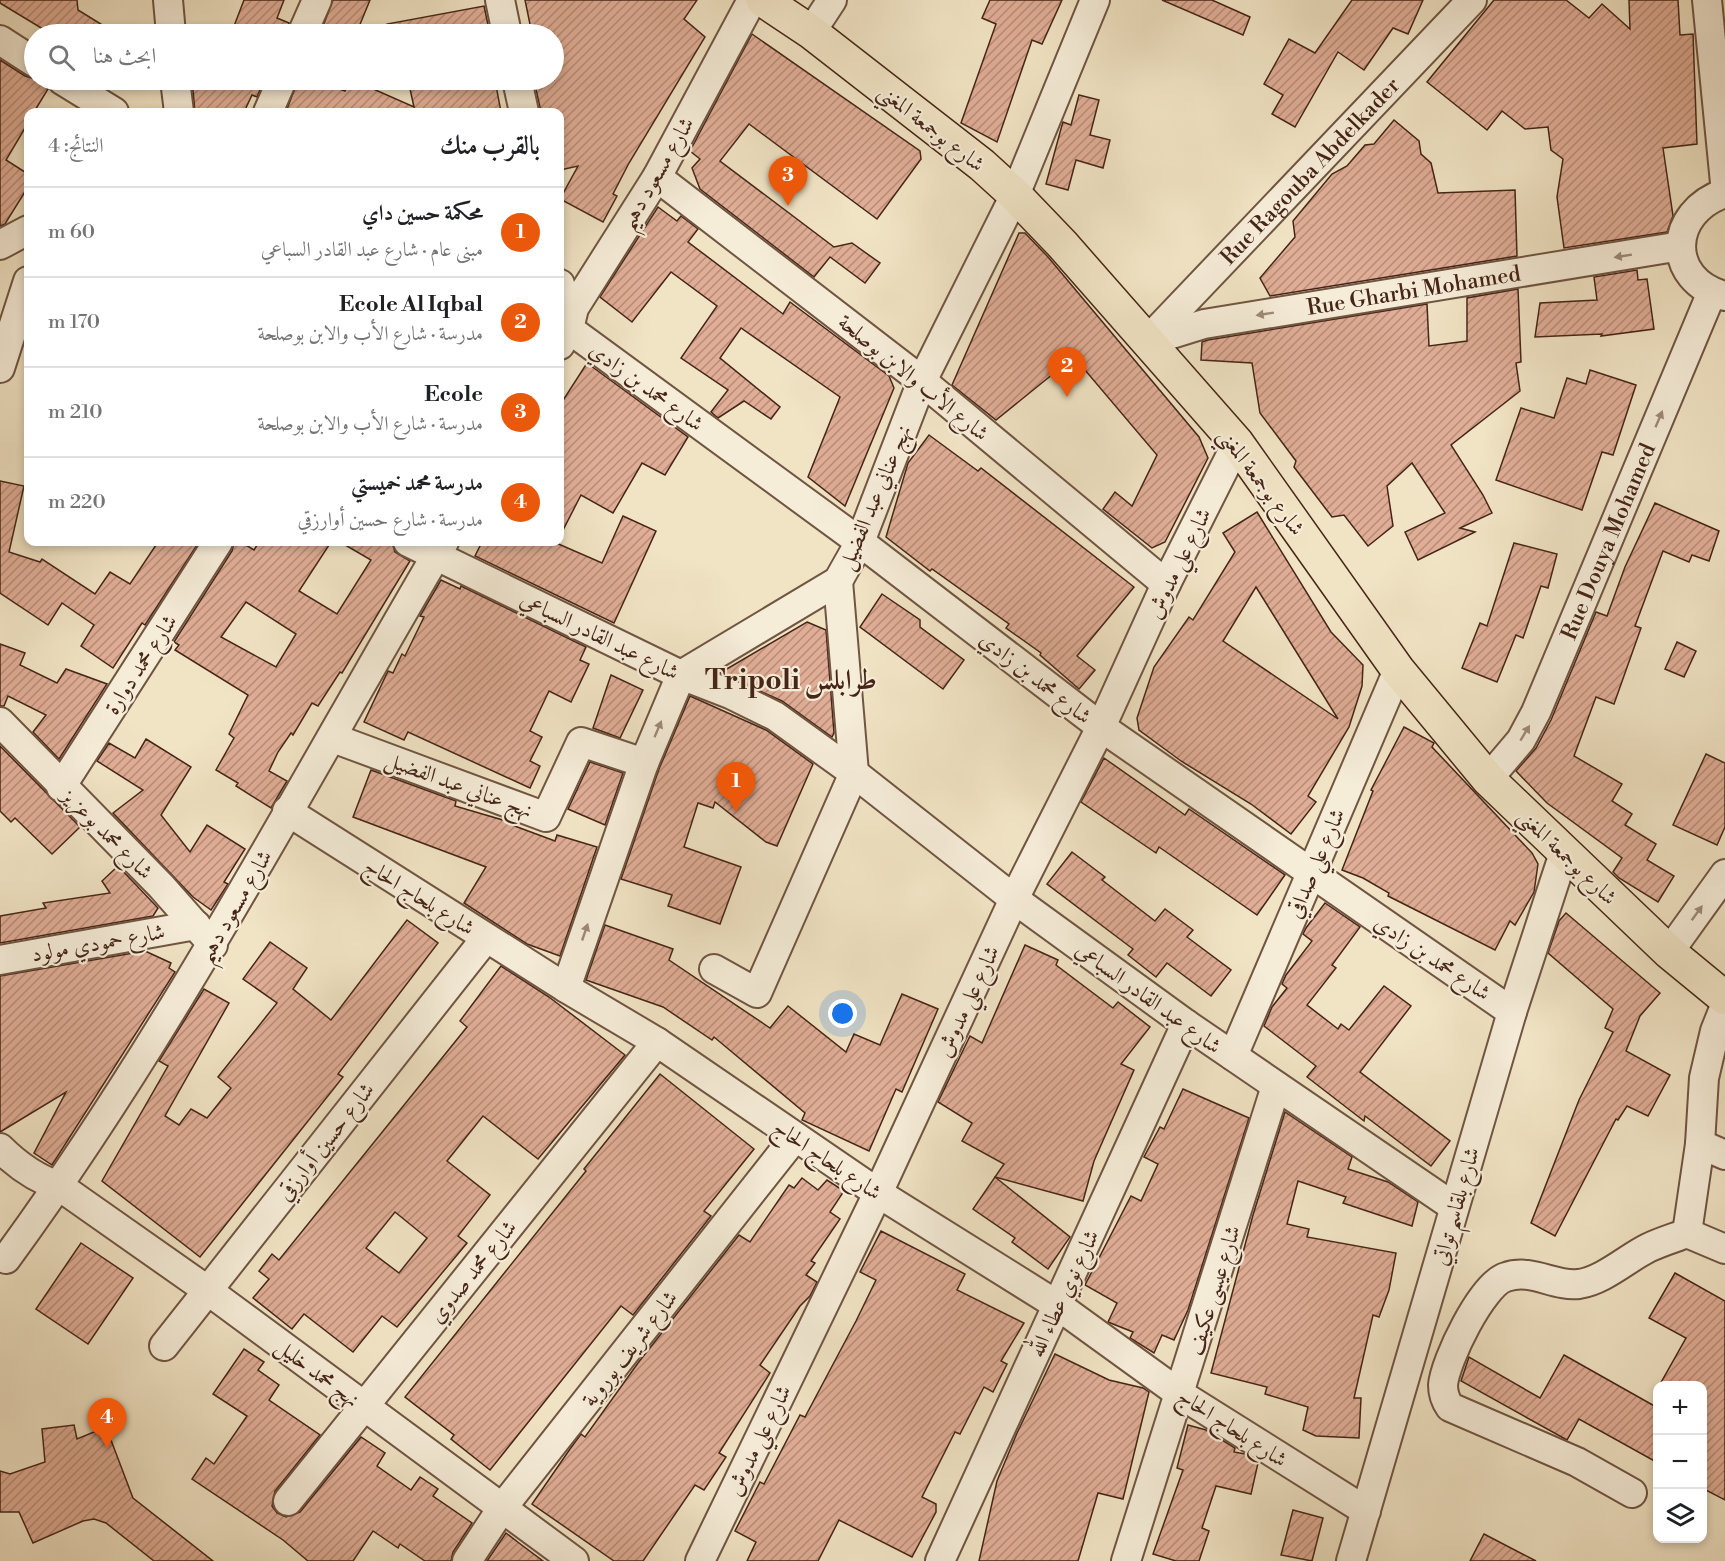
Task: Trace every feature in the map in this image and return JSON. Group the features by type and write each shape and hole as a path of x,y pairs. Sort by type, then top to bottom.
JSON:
{"main road":[{"name":"شارع بوجمعة المغني","path":"763,0 811,32 982,165 1016,195 1237,443 1398,670 1488,779 1669,952 1725,998"}],"street":[{"path":"168,0 170,24"},
{"path":"306,24 317,0"},
{"path":"500,0 505,24"},
{"name":"شارع مسعود دهيم","path":"564,332 574,308 657,177 752,0"},
{"path":"811,32 832,0"},
{"name":"نهج عناني عبد الفضيل","path":"681,675 838,582 860,542 922,381 1016,195 1095,0"},
{"name":"Rue Ragouba Abdelkader","path":"1146,342 1472,0"},
{"path":"1707,0 1725,183"},
{"path":"0,40 24,56"},
{"path":"78,90 108,108"},
{"path":"177,90 179,108"},
{"path":"270,108 278,90"},
{"path":"519,90 523,108"},
{"name":"شارع الأب والابن بوصلحة","path":"657,177 922,381 1166,584"},
{"path":"1718,294 1692,276 1685,264 1681,246 1683,230 1691,213 1709,198 1725,193"},
{"path":"0,245 24,232"},
{"name":"Rue Gharbi Mohamed","path":"1146,342 1204,324 1681,246"},
{"path":"0,368 24,293"},
{"name":"Rue Douya Mohamed","path":"1488,779 1521,740 1533,719 1718,294"},
{"name":"شارع محمد بن زادي","path":"564,335 860,542 1101,727 1512,1012"},
{"name":"شارع علي مدوش","path":"700,1561 878,1193 1014,899 1101,727 1166,584 1237,443"},
{"name":"شارع محمد دوارة","path":"62,787 215,546"},
{"name":"شارع مسعود دهيم","path":"6,1259 59,1186 204,935 333,738 440,548"},
{"name":"شارع عبد القادر السباعي","path":"440,548 681,675 730,694 775,716 854,773 1014,899 1186,1024 1454,1207"},
{"path":"714,969 757,993 854,773 838,582"},
{"name":"شارع علي صداقي","path":"1233,1056 1398,670"},
{"path":"566,988 644,763 681,675"},
{"name":"شارع محمد بوعزيز","path":"0,722 161,886 204,935"},
{"name":"نهج عناني عبد الفضيل","path":"333,738 546,816 581,742 644,763"},
{"name":"شارع بلحاج الحاج","path":"287,811 566,988 657,1042 878,1193 1058,1305 1180,1394 1366,1511"},
{"name":"شارع بلقاسم تواتي","path":"1351,1561 1512,1012 1564,853"},
{"path":"1669,952 1725,874"},
{"name":"شارع حمودي مولود","path":"0,960 204,935"},
{"name":"شارع حسين أوارزقي","path":"164,1346 486,938"},
{"path":"1687,1233 1713,1150 1704,1078 1715,1030 1725,1006"},
{"name":"شارع نوي عطاء الله","path":"940,1561 1186,1024"},
{"name":"شارع محمد صدوي","path":"288,1501 657,1042"},
{"name":"شارع عيسى عكيف","path":"1126,1561 1276,1086"},
{"name":"شارع شريف بوروية","path":"466,1561 502,1508 795,1137"},
{"name":"نهج محمد خليل","path":"0,1148 44,1181 59,1186 207,1290 574,1561"},
{"path":"1632,1493 1577,1462 1450,1407 1443,1393 1443,1382 1458,1341 1490,1287 1505,1277 1531,1275 1570,1284 1580,1284 1599,1277 1648,1248 1687,1233 1725,1249"},
{"path":"1420,1325 1458,1341"}],"building":[{"path":"0,0 77,0 78,10 101,24 35,24 0,3"},
{"path":"244,0 284,0 277,18 289,24 235,24"},
{"path":"333,0 370,0 360,24 324,24"},
{"path":"525,0 697,0 684,19 705,37 629,163 613,194 617,196 603,222 564,201 564,192 578,166 564,169 564,108 540,108 536,90 564,90 564,24 530,24"},
{"path":"990,0 1062,0 1042,44 1032,40 997,142 961,123 996,24 982,18"},
{"path":"1162,0 1212,0 1250,17 1243,35"},
{"path":"1352,0 1423,0 1408,34 1393,28 1364,70 1338,52 1295,127 1272,114 1283,95 1264,84 1289,39 1315,53"},
{"path":"1494,0 1566,0 1589,18 1602,4 1630,29 1629,0 1678,0 1680,35 1693,34 1697,144 1663,148 1673,216 1667,232 1564,248 1557,197 1563,159 1551,150 1548,127 1525,129 1502,111 1487,130 1427,82"},
{"path":"484,6 488,24 387,24"},
{"path":"752,34 920,151 921,159 877,219 749,124 720,161 834,247 852,243 880,263 865,283 830,257 814,277 700,189 692,168 700,159 690,151"},
{"path":"0,60 24,75 24,90 47,90 36,108 24,108 24,130 6,160 24,171 24,193 5,224 0,226"},
{"path":"193,90 260,90 257,97 252,95 246,108 195,108"},
{"path":"294,90 376,90 414,107 410,90 497,90 500,108 287,108"},
{"path":"1079,95 1099,100 1090,135 1110,140 1103,168 1076,160 1068,190 1046,184 1063,122 1071,125"},
{"path":"1394,120 1419,141 1421,154 1431,163 1438,193 1515,190 1517,256 1270,296 1260,278 1295,237 1293,221 1332,174 1347,166 1365,145 1374,144"},
{"path":"658,207 677,221 681,216 698,229 688,242 783,314 790,302 889,376 894,388 845,506 808,477 840,397 741,328 720,358 780,407 771,419 744,401 718,418 711,412 728,390 681,358 717,306 671,272 632,322 600,297"},
{"path":"1019,233 1025,233 1048,257 1199,437 1208,458 1165,542 1152,548 1103,509 1115,492 1132,506 1157,455 1074,357 996,420 952,385"},
{"path":"1637,270 1638,280 1647,279 1654,329 1601,336 1602,334 1535,337 1540,303 1597,300 1594,277"},
{"path":"1518,289 1521,362 1516,363 1520,391 1451,445 1492,513 1460,528 1475,532 1418,560 1405,532 1445,513 1412,463 1387,486 1393,526 1368,546 1344,515 1332,517 1294,467 1296,461 1260,413 1252,363 1201,360 1202,342 1208,340 1427,304 1429,346 1467,341 1467,298"},
{"path":"587,363 688,437 665,475 642,463 613,513 581,495 564,528 564,399"},
{"path":"1590,370 1636,385 1613,455 1602,452 1582,510 1496,480 1521,408 1554,418 1567,378 1586,384"},
{"path":"929,435 978,471 981,468 1134,587 1077,656 1095,670 1079,689 1040,655 1041,653 1006,628 1009,624 932,569 930,571 886,537 908,463"},
{"path":"0,481 24,486 9,552 40,562 42,559 95,594 110,572 130,584 155,546 196,546 145,625 142,623 113,668 81,646 94,625 62,603 48,625 0,593"},
{"path":"1655,503 1719,531 1709,561 1692,555 1689,562 1663,551 1635,626 1641,628 1614,704 1596,697 1574,756 1622,784 1612,801 1632,814 1625,825 1656,844 1647,860 1674,876 1658,902 1619,878 1613,872 1622,858 1547,803 1516,771 1536,748 1551,720 1596,612 1607,616 1625,567"},
{"path":"1257,512 1331,632 1363,665 1362,686 1349,727 1308,796 1316,802 1291,834 1251,804 1181,761 1139,730 1137,718 1154,667 1189,617 1193,620 1235,552 1223,533","holes":["1256,587 1338,719 1223,641"]},
{"path":"623,516 656,531 614,623 475,556 480,546 563,546 602,563"},
{"path":"1514,543 1557,554 1548,588 1541,586 1523,638 1516,635 1497,682 1462,668 1480,623 1487,626"},
{"path":"233,546 248,546 254,550 256,546 328,546 299,591 337,614 371,560 347,546 393,546 395,552 410,561 342,673 340,672 318,706 312,703 293,735 291,733 278,752 269,771 287,781 271,808 236,786 238,783 216,770 234,738 229,734 248,695 175,650 179,645 174,642","holes":["246,602 296,634 276,667 221,637"]},
{"path":"441,580 460,589 461,586 586,647 580,660 589,664 571,702 549,691 530,731 542,737 530,761 540,766 530,788 408,732 404,740 364,722 388,671 393,673 402,654 405,656 424,617 420,616"},
{"path":"882,594 920,620 920,627 964,660 943,689 860,627"},
{"path":"807,622 826,630 834,733 832,737 782,701 720,673"},
{"path":"1677,642 1696,651 1684,677 1665,669"},
{"path":"0,644 25,653 20,665 57,683 66,669 107,684 59,759 33,732 46,715 8,696 4,706 0,706"},
{"path":"611,675 643,690 620,738 593,728"},
{"path":"690,696 766,730 813,764 777,846 766,842 715,802 713,808 698,803 684,847 741,867 720,924 668,906 672,895 621,879 659,769"},
{"path":"1404,727 1434,743 1432,747 1532,853 1538,864 1534,892 1515,925 1510,921 1495,950 1388,896 1389,893 1363,878 1342,870 1373,791 1371,790"},
{"path":"146,739 191,767 161,815 190,852 207,825 245,849 224,882 228,884 211,910 193,897 113,813 143,790 97,761 109,743 135,758"},
{"path":"0,746 80,827 52,854 15,818 11,822 0,811"},
{"path":"1706,754 1725,763 1725,827 1717,845 1673,825"},
{"path":"1104,758 1185,815 1189,809 1285,875 1257,915 1159,847 1156,853 1081,802"},
{"path":"590,762 623,773 605,825 568,809"},
{"path":"371,770 456,801 455,806 513,823 512,825 555,841 557,835 597,847 560,956 527,944 464,903 486,867 353,817"},
{"path":"1072,852 1105,877 1102,880 1155,921 1165,909 1193,930 1187,937 1231,970 1211,996 1167,963 1156,977 1128,955 1133,949 1047,884"},
{"path":"118,866 158,908 153,916 0,943 0,916 46,908 43,903 110,893 102,881"},
{"path":"1325,903 1360,927 1332,965 1336,968 1307,1005 1338,1029 1341,1024 1349,1030 1384,986 1411,1006 1360,1072 1450,1141 1431,1166 1365,1116 1364,1121 1307,1077 1316,1066 1264,1026 1272,1007 1287,988 1282,984 1286,975 1312,941 1303,934"},
{"path":"1566,913 1660,993 1640,1016 1626,1051 1670,1075 1648,1116 1627,1106 1618,1120 1616,1119 1555,1236 1531,1223 1579,1100 1613,1032 1605,1028 1613,1009 1548,953 1559,921"},
{"path":"407,920 438,943 338,1074 343,1077 200,1257 102,1181 168,1066 159,1061 204,989 229,1003 165,1116 179,1125 191,1109 207,1118 231,1088 218,1077 277,1003 243,979 270,942 307,968 293,989 331,1020"},
{"path":"605,925 673,949 669,960 770,1028 788,1006 846,1052 854,1034 880,1045 902,994 938,1009 902,1092 896,1089 869,1151 802,1120 805,1113 714,1037 712,1040 663,1007 586,980"},
{"path":"1025,945 1058,960 1056,965 1113,1008 1118,1002 1150,1027 1121,1064 1134,1070 1094,1161 1083,1201 995,1177 1004,1164 962,1141 972,1123 938,1102 970,1036 982,1043"},
{"path":"145,951 171,963 169,968 175,972 52,1165 34,1153 66,1092 0,1132 0,976"},
{"path":"501,966 549,997 625,1055 538,1159 483,1116 447,1161 490,1195 458,1236 467,1243 397,1327 382,1316 353,1352 304,1314 292,1329 253,1298 269,1279 259,1271 272,1254 279,1260 467,1027 460,1021","holes":["395,1212 427,1238 399,1273 366,1248"]},
{"path":"660,1074 754,1149 704,1211 711,1216 633,1315 621,1306 490,1470 451,1439 454,1435 405,1397 586,1171 584,1169"},
{"path":"1183,1089 1249,1118 1188,1310 1174,1340 1162,1335 1154,1353 1130,1338 1133,1332 1108,1322 1117,1303 1085,1285 1131,1196 1141,1201 1158,1164 1144,1157 1160,1127 1164,1129"},
{"path":"1285,1112 1352,1157 1348,1169 1388,1182 1418,1202 1412,1226 1343,1203 1346,1197 1298,1181 1287,1224 1309,1229 1307,1237 1396,1253 1389,1290 1379,1317 1373,1315 1354,1398 1361,1398 1359,1438 1316,1436 1303,1430 1308,1407 1265,1394 1267,1387 1211,1373 1253,1215"},
{"path":"995,1177 1070,1237 1048,1269 1012,1242 1015,1238 973,1209"},
{"path":"802,1178 818,1190 827,1180 844,1191 830,1212 840,1219 811,1261 815,1263 806,1275 817,1282 810,1296 800,1306 760,1365 770,1373 719,1453 726,1457 704,1490 695,1485 643,1561 614,1561 532,1504 581,1434 585,1437 638,1363 739,1235 750,1242 789,1185 794,1188"},
{"path":"881,1231 965,1274 957,1290 1024,1323 1001,1361 1007,1364 993,1392 984,1387 960,1434 955,1432 922,1497 936,1504 936,1512 912,1557 839,1520 818,1561 747,1561 756,1542 735,1531 760,1482 764,1484 800,1415 805,1417 876,1280 860,1272"},
{"path":"81,1243 133,1278 88,1344 36,1309"},
{"path":"1675,1273 1725,1301 1725,1500 1707,1491 1707,1381 1662,1381 1686,1338 1649,1318"},
{"path":"244,1349 264,1362 258,1370 279,1385 269,1400 320,1435 275,1491 272,1506 277,1513 286,1517 300,1512 361,1437 385,1453 377,1466 411,1490 420,1477 438,1489 433,1496 472,1523 453,1552 451,1561 425,1561 400,1544 398,1548 373,1531 353,1561 308,1561 283,1540 192,1479 206,1458 214,1464 247,1416 213,1394"},
{"path":"1055,1354 1109,1380 1143,1388 1149,1392 1123,1499 1098,1493 1078,1561 979,1561 997,1481"},
{"path":"1564,1355 1653,1405 1653,1460 1579,1419 1567,1440 1461,1381 1469,1357 1540,1398"},
{"path":"74,1425 77,1439 106,1427 133,1498 213,1561 154,1561 106,1523 94,1519 83,1521 33,1543 19,1512 0,1512 0,1471 10,1474 45,1462 42,1429"},
{"path":"1188,1425 1206,1430 1235,1448 1234,1452 1245,1454 1258,1463 1251,1494 1216,1486 1202,1528 1209,1531 1199,1561 1176,1561 1153,1554 1183,1470 1177,1468"},
{"path":"1293,1510 1323,1518 1312,1561 1281,1555"},
{"path":"506,1533 519,1543 543,1561 487,1561"},
{"path":"1484,1534 1536,1561 1470,1561"}],"place":[{"name":"Ecole","path":"788,206"},
{"name":"Ecole Al Iqbal","path":"1067,397"},
{"name":"محكمة حسين داي","path":"736,812"},
{"name":"مدرسة محمد خميستي","path":"107,1448"}],"district":[{"name":"Tripoli طرابلس","path":"791,679"}]}
